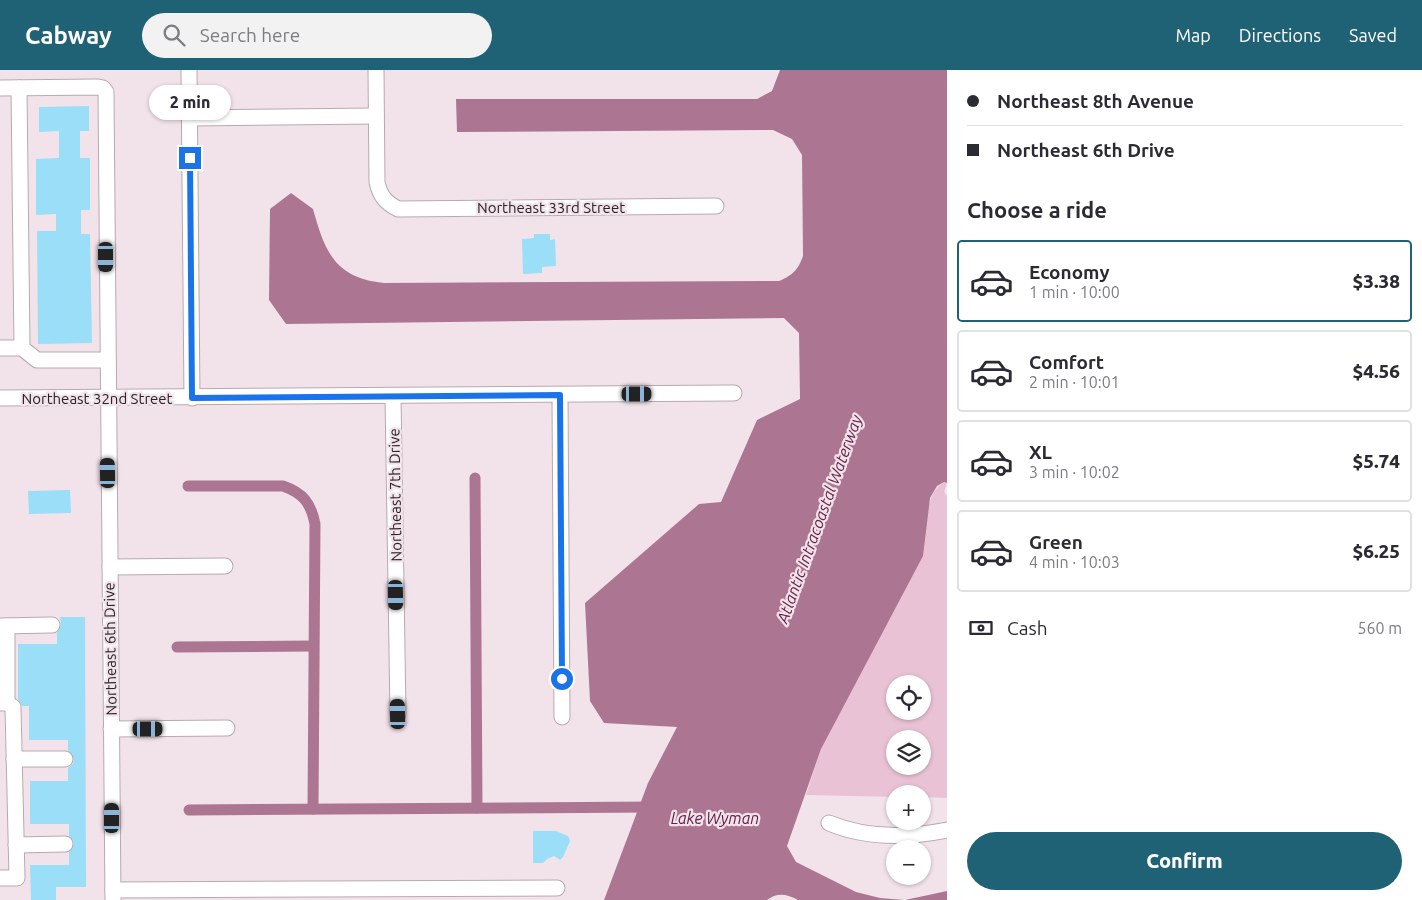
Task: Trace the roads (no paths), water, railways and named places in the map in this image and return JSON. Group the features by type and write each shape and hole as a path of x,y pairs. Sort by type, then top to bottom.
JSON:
{"street":[{"path":"189,70 192,398"},
{"path":"190,118 376,116 376,70"},
{"name":"Northeast 6th Drive","path":"19,88 98,87 103,88 106,92 107,398 113,895"},
{"path":"0,88 19,88 22,348"},
{"name":"Northeast 33rd Street","path":"376,116 377,182 380,194 387,203 398,208 716,206"},
{"path":"0,348 22,348 37,360 107,360"},
{"name":"Northeast 32nd Street","path":"0,398 734,393"},
{"path":"560,395 562,717"},
{"name":"Northeast 7th Drive","path":"393,396 398,714"},
{"path":"110,567 225,566"},
{"path":"0,878 17,878 16,845 8,798 14,759 13,707 4,703 4,626 52,625"},
{"path":"111,729 227,728"},
{"path":"14,759 65,758"},
{"path":"829,823 849,832 900,837 947,830"},
{"path":"16,845 65,844"},
{"path":"113,895 558,888"}],"water":[{"path":"780,70 947,70 947,483 944,482 937,486 930,498 923,556 821,749 787,846 796,862 856,892 880,898 905,900 798,900 782,895 771,897 767,900 604,900 648,783 677,727 604,723 590,701 585,603 699,504 721,502 757,420 800,399 799,333 784,318 286,324 269,300 270,209 291,193 313,209 322,238 328,250 343,269 367,280 384,283 779,281 794,272 803,256 802,155 792,139 773,130 457,132 456,99 757,99 772,91"},
{"path":"947,891 947,900 905,900"}],"waterway":[{"path":"475,478 477,808"},
{"path":"188,486 283,486 301,496 311,510 315,524 313,809"},
{"path":"177,647 313,646"},
{"path":"189,810 655,807"}],"water label":[{"name":"Atlantic Intracoastal Waterway","path":"819,519"},
{"name":"Lake Wyman","path":"715,818"}]}
